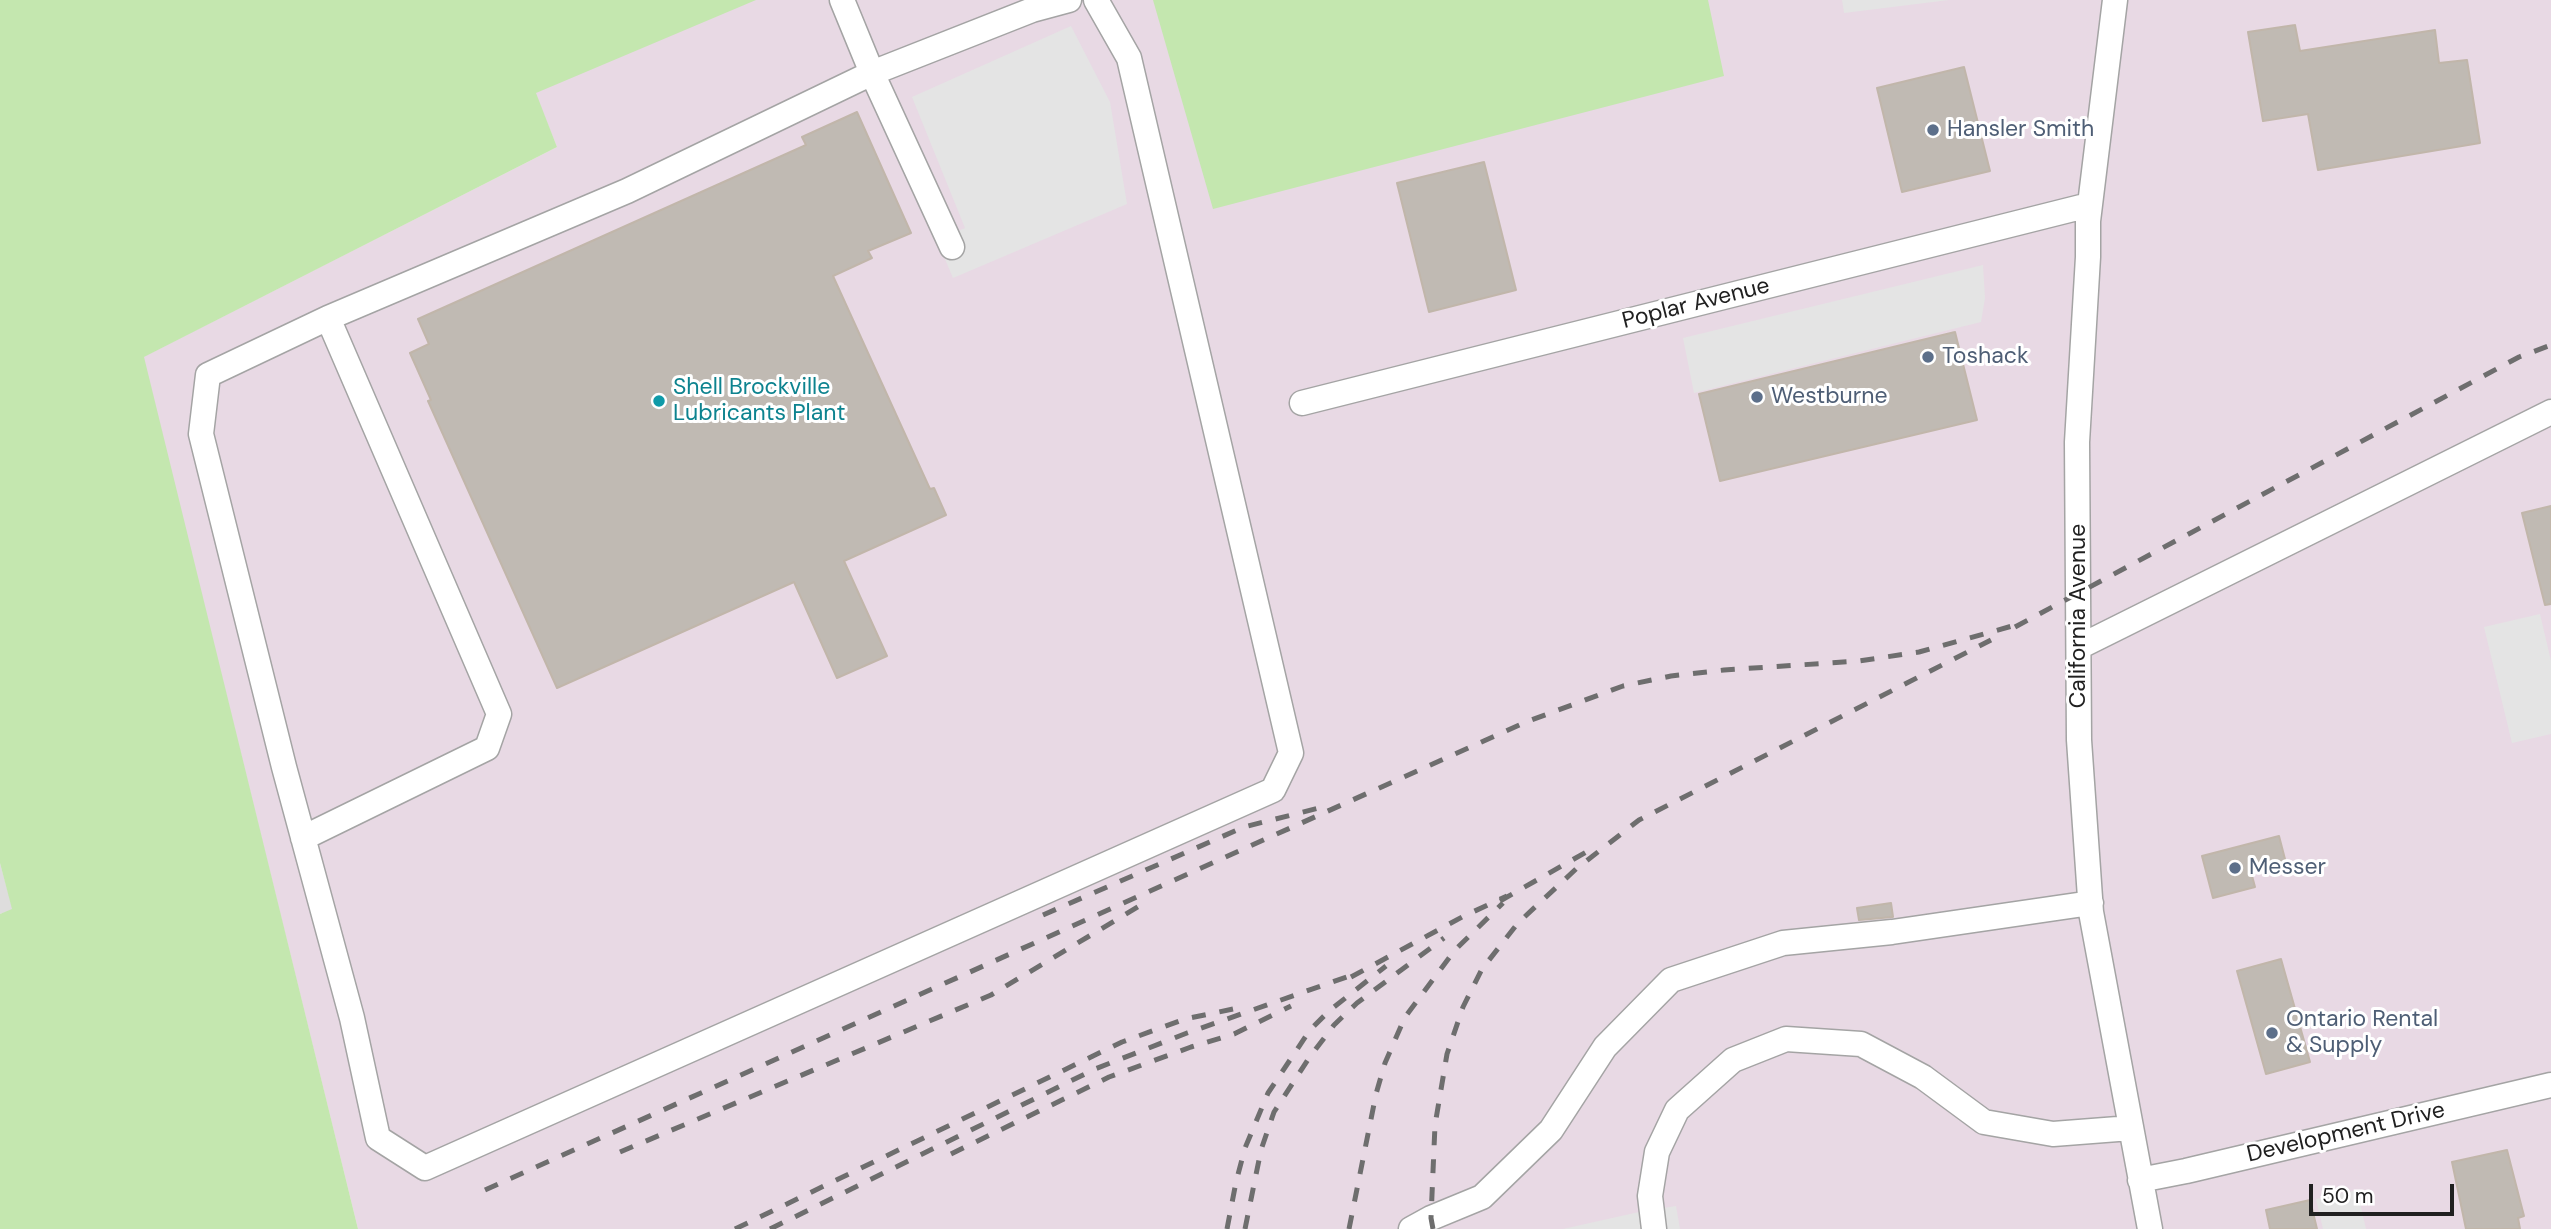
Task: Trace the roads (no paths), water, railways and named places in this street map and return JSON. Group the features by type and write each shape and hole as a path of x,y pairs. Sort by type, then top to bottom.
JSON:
{"street":[{"path":"842,0 872,73 952,247"},
{"path":"1069,0 1032,10 872,73 627,191 328,318 208,375 201,434 303,838 352,1018 378,1138 425,1168 1273,790 1291,753 1129,58 1096,0"},
{"name":"California Avenue","path":"2115,0 2089,205 2077,442 2079,740 2091,903 2150,1229"},
{"name":"Poplar Avenue","path":"1302,403 2089,205"},
{"path":"303,838 487,748 499,714 328,318"},
{"path":"2079,647 2551,412"},
{"path":"1411,1229 1482,1197 1551,1130 1605,1047 1671,980 1783,943 1892,932 2091,903"},
{"path":"1654,1229 1650,1196 1657,1152 1677,1110 1733,1060 1786,1039 1861,1044 1923,1077 1984,1122 2053,1134 2131,1128"},
{"name":"Development Drive","path":"2140,1180 2551,1085"}],"railway":[{"path":"2015,627 2519,357 2551,345"},
{"path":"485,1190 1526,722 1623,686 1671,676 1859,661 1919,652 2023,623"},
{"path":"1433,1229 1431,1218 1435,1125 1447,1054 1463,1007 1482,969 1518,923 1576,869 1639,820 1991,640"},
{"path":"1043,915 1244,827 1323,807"},
{"path":"1500,901 1588,851"},
{"path":"1351,977 1507,896"},
{"path":"1349,1229 1376,1094 1385,1063 1405,1017 1455,950 1503,903"},
{"path":"620,1152 991,995 1141,905"},
{"path":"1245,1229 1261,1150 1274,1112 1309,1058 1334,1025 1357,1003 1444,938"},
{"path":"1227,1229 1245,1148 1268,1093 1310,1030 1329,1011 1386,966"},
{"path":"770,1229 1095,1069 1187,1033 1358,973"},
{"path":"951,1154 1109,1077 1234,1034 1291,1006"},
{"path":"735,1229 1122,1042 1185,1019 1233,1009"}],"place":[{"name":"Hansler Smith","path":"1933,130"},
{"name":"Toshack","path":"1928,357"},
{"name":"Westburne","path":"1757,397"},
{"name":"Shell Brockville Lubricants Plant","path":"659,401"},
{"name":"Messer","path":"2235,868"},
{"name":"Ontario Rental & Supply","path":"2272,1033"}]}
